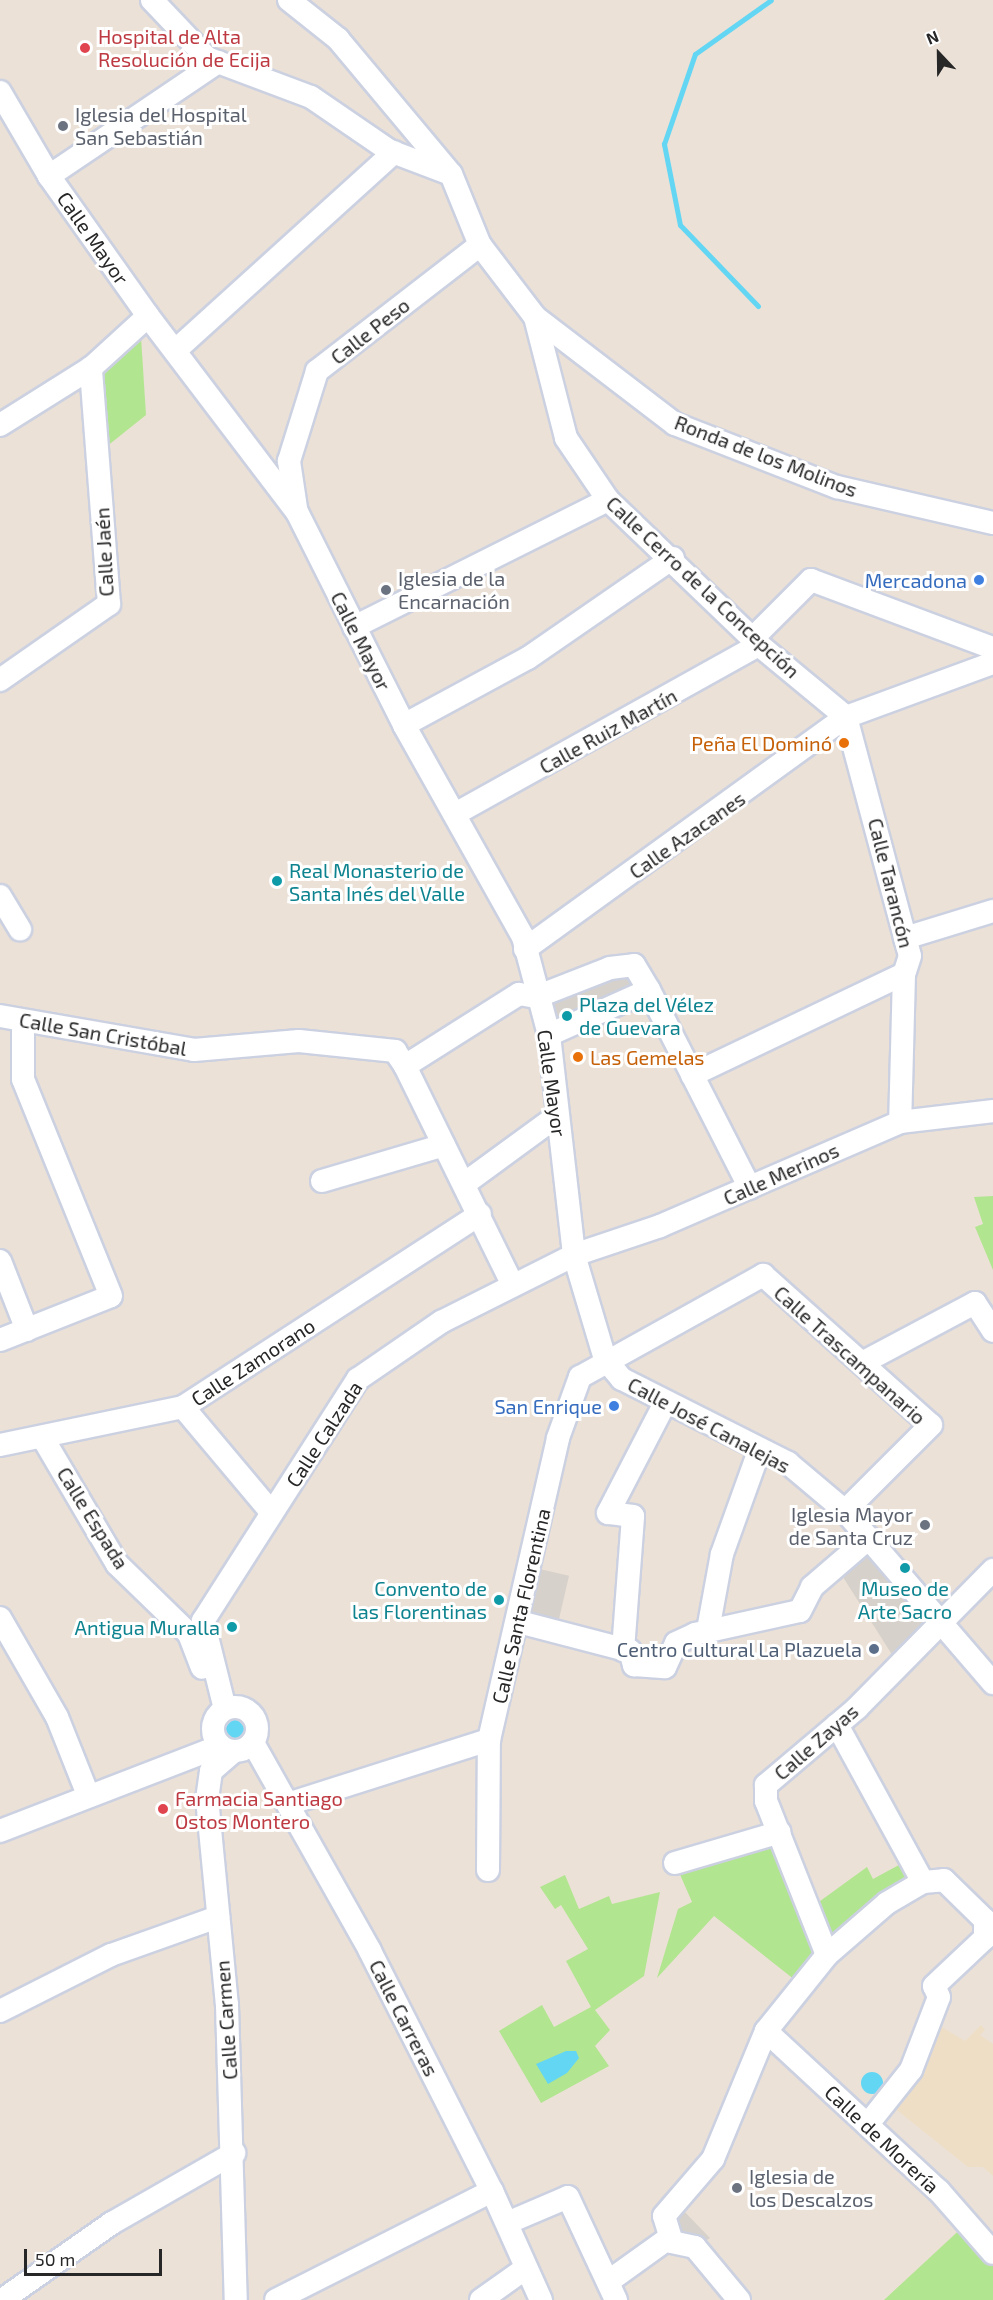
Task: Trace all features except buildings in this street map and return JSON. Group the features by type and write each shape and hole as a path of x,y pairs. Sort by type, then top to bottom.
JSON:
{"street":[{"path":"152,0 207,58 311,97 394,152 451,174"},
{"name":"Calle Cerro de la Concepción","path":"289,0 338,39 451,174 480,245 535,317 566,438 608,500 673,558 756,641 846,717"},
{"path":"49,176 218,62"},
{"name":"Calle Mayor","path":"0,92 49,176 148,316 177,349 297,512 405,725 455,814 525,948 536,997 549,1035 574,1255"},
{"path":"177,349 394,152"},
{"name":"Calle Peso","path":"297,512 289,461 317,371 480,245"},
{"path":"0,425 91,368 148,316"},
{"name":"Ronda de los Molinos","path":"535,317 675,424 837,487 993,523"},
{"name":"Calle Jaén","path":"0,680 109,604 91,368"},
{"path":"354,627 608,500"},
{"path":"405,725 528,658 673,558"},
{"name":"Calle Ruiz Martín","path":"455,814 756,641 811,580 993,648"},
{"name":"Calle Azacanes","path":"525,948 846,717 993,663"},
{"name":"Calle Tarancón","path":"846,717 905,938 910,965 904,974 900,1122"},
{"path":"0,896 20,929"},
{"path":"905,938 993,911"},
{"path":"512,1283 480,1214 405,1066 519,994 536,997 610,968 634,965 750,1188"},
{"path":"692,1075 904,974"},
{"path":"549,1035 649,990"},
{"name":"Calle San Cristóbal","path":"0,1016 194,1050 299,1041 395,1051 405,1066"},
{"path":"0,1340 111,1296 23,1079 23,1021"},
{"name":"Calle Merinos","path":"574,1255 750,1188 900,1122 993,1111"},
{"path":"464,1184 557,1116"},
{"path":"322,1181 444,1145"},
{"name":"Calle Zamorano","path":"0,1445 44,1440 183,1407 480,1214"},
{"name":"Calle Calzada","path":"222,1711 203,1621 358,1379 441,1322 512,1283 574,1255"},
{"name":"Calle José Canalejas","path":"574,1255 605,1359 622,1379 759,1451 788,1463 845,1511 942,1619 965,1654 993,1683"},
{"path":"0,1261 27,1330"},
{"name":"Calle Trascampanario","path":"605,1359 763,1275 931,1425 845,1511"},
{"path":"862,1363 975,1303 993,1331"},
{"name":"Calle Santa Florentina","path":"488,1870 489,1740 519,1622 558,1438 580,1377 605,1359"},
{"path":"623,1650 633,1516 608,1513 665,1403"},
{"path":"183,1407 272,1514"},
{"name":"Calle Espada","path":"44,1440 117,1564 189,1634 222,1711"},
{"path":"708,1630 722,1554 759,1451"},
{"path":"519,1622 630,1651 634,1665 665,1667 676,1643 708,1630 800,1611 812,1587 869,1538"},
{"name":"Calle Zayas","path":"827,1955 766,1801 766,1785 837,1725 993,1570"},
{"path":"0,1618 57,1717 88,1795"},
{"path":"0,1831 88,1795 235,1747 258,1729 253,1715 241,1707 222,1711 213,1733 235,1747"},
{"path":"837,1725 934,1881 989,1932 934,1986 939,1997 911,2070 868,2124"},
{"path":"291,1803 489,1740"},
{"name":"Calle Carreras","path":"235,1747 291,1803 492,2191 541,2300"},
{"name":"Calle Carmen","path":"235,1747 211,1771 207,1798 218,1917 234,2153 236,2300"},
{"path":"675,1863 780,1832"},
{"path":"739,2300 695,2247 678,2246 669,2238 664,2216 713,2159 766,2031 827,1955 887,1903 934,1881"},
{"path":"0,2011 111,1955 218,1917"},
{"name":"Calle de Morería","path":"766,2031 939,2191 993,2253"},
{"path":"2,2300 112,2223 234,2153"},
{"path":"276,2300 492,2191"},
{"path":"507,2223 568,2197 613,2291 669,2238"},
{"path":"481,2300 526,2268"}],"shaded area":[{"name":"Plaza del Vélez de Guevara","path":"634,965 649,990 549,1035 536,997"},
{"path":"869,1538 942,1619 896,1661 836,1566"},
{"path":"531,1567 569,1576 556,1630 518,1622"},
{"path":"933,2022 965,2041 981,2025 985,2030 980,2035 993,2044 993,2176 983,2167 968,2167 892,2106"},
{"path":"676,2203 710,2238 695,2247 672,2242"}],"green space":[{"path":"141,337 146,415 106,447 97,371"},
{"path":"993,1196 993,1270 975,1227 983,1224 974,1197"},
{"path":"780,1832 816,1904 867,1867 873,1879 910,1859 923,1882 800,1984 714,1916 657,1978 678,1909 692,1902 675,1863"},
{"path":"565,1875 579,1909 609,1896 612,1904 660,1892 644,1976 595,2010 610,2030 595,2046 609,2066 541,2103 499,2031 542,2005 554,2027 591,2007 566,1961 588,1949 561,1905 555,1909 540,1887"},
{"path":"967,2223 993,2253 993,2300 884,2300"}],"water":[{"path":"233,1716 243,1720 247,1730 243,1740 233,1744 223,1740 219,1730 223,1720"},
{"path":"566,2051 576,2051 579,2058 567,2073 548,2084 536,2064"},
{"path":"872,2072 880,2075 883,2083 880,2091 872,2094 864,2091 861,2083 864,2075"}],"waterway":[{"path":"758,306 680,225 664,144 695,54 771,0"}],"place":[{"name":"Hospital de Alta Resolución de Ecija","path":"85,48"},
{"name":"Iglesia del Hospital San Sebastián","path":"63,126"},
{"name":"Mercadona","path":"979,580"},
{"name":"Iglesia de la Encarnación","path":"386,590"},
{"name":"Peña El Dominó","path":"844,743"},
{"name":"Real Monasterio de Santa Inés del Valle","path":"277,881"},
{"name":"Plaza del Vélez de Guevara","path":"567,1016"},
{"name":"Las Gemelas","path":"578,1057"},
{"name":"San Enrique","path":"614,1406"},
{"name":"Iglesia Mayor de Santa Cruz","path":"925,1525"},
{"name":"Museo de Arte Sacro","path":"905,1568"},
{"name":"Convento de las Florentinas","path":"499,1600"},
{"name":"Antigua Muralla","path":"232,1627"},
{"name":"Centro Cultural La Plazuela","path":"874,1649"},
{"name":"Farmacia Santiago Ostos Montero","path":"163,1809"},
{"name":"Iglesia de los Descalzos","path":"737,2188"}]}
